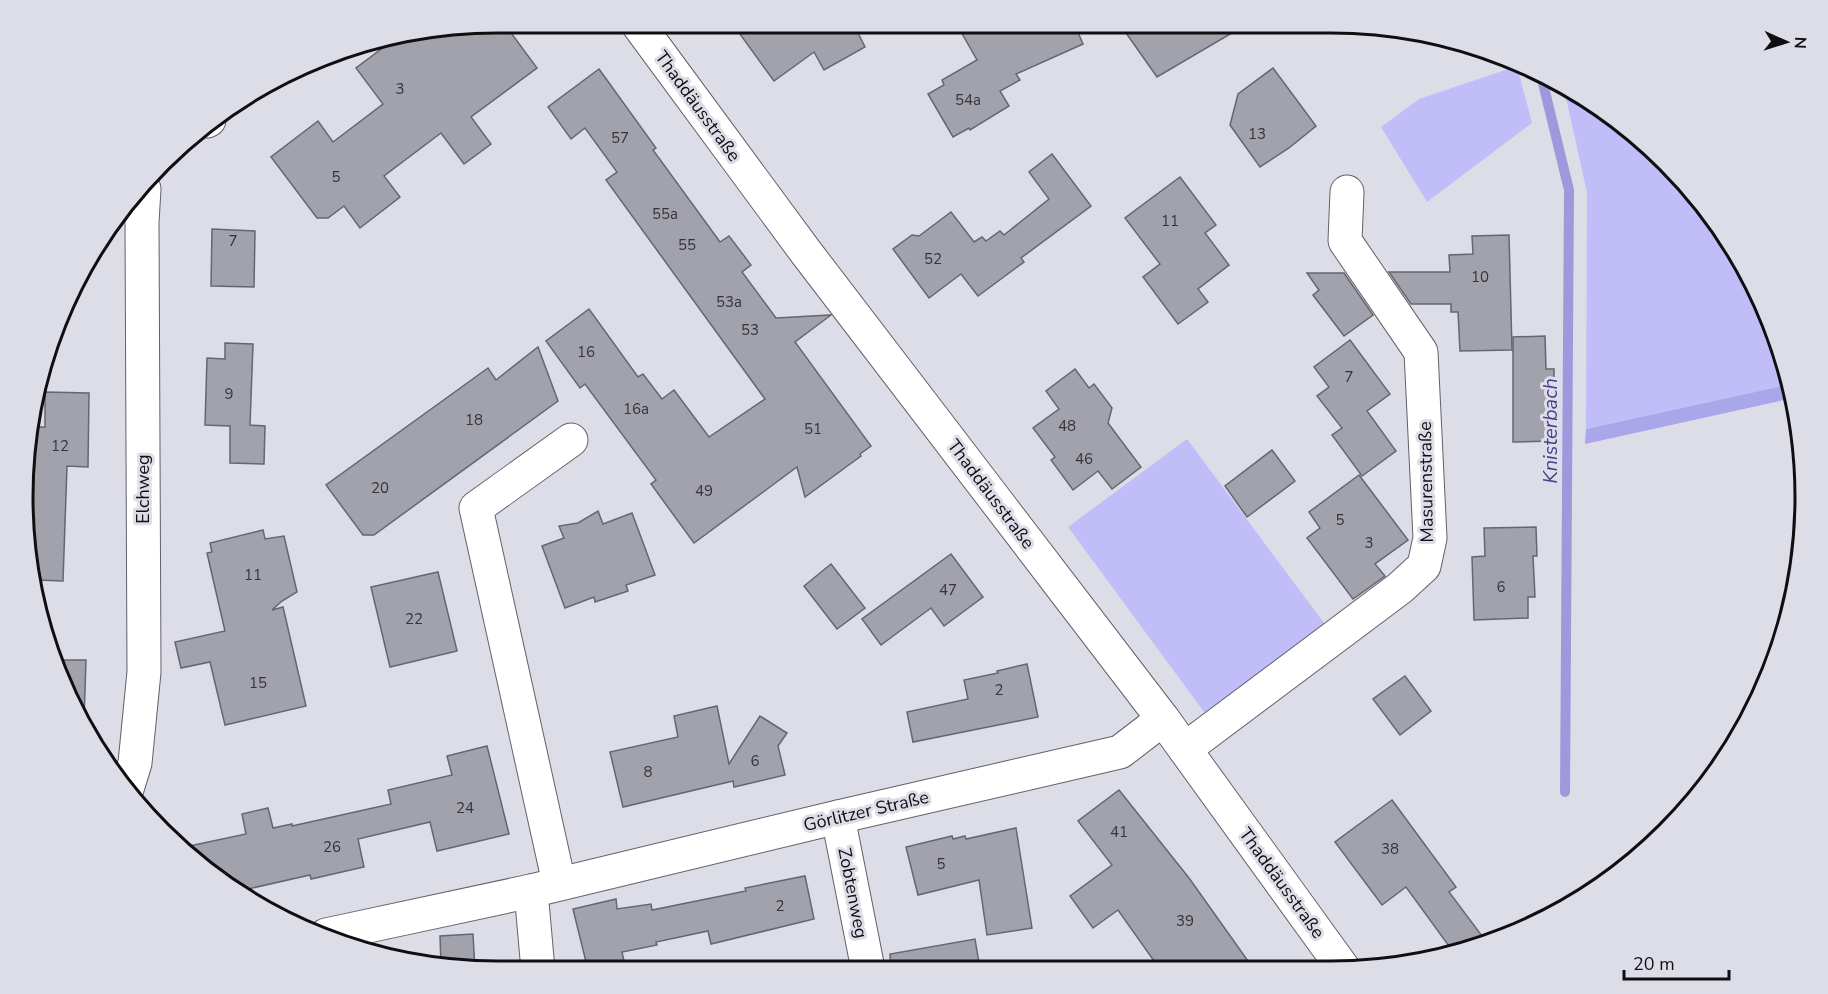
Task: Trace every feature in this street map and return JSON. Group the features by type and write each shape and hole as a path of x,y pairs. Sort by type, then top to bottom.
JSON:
{"street":[{"name":"Thaddäusstraße","path":"655,33 805,251 1163,719 1338,961"},
{"name":"Masurenstraße","path":"1185,749 1400,588 1424,566 1430,538 1421,352 1345,242 1347,192"},
{"name":"Elchweg","path":"130,780 135,763 144,672 144,197"},
{"path":"539,961 545,887 476,508 571,440"},
{"name":"Görlitzer Straße","path":"338,932 545,887 1120,752 1163,719"},
{"name":"Zobtenweg","path":"838,817 866,961"}],"shaded area":[{"path":"1510,68 1519,73 1532,123 1427,202 1381,127 1419,99"},
{"path":"1566,97 1589,111 1637,148 1680,191 1717,239 1760,319 1781,386 1586,429 1587,193"},
{"path":"1781,386 1785,400 1585,444 1586,429"},
{"path":"1187,439 1327,627 1207,716 1068,527"}],"building":[{"path":"511,33 537,68 471,117 491,144 464,164 441,133 384,176 400,197 360,228 344,206 328,218 317,218 271,157 318,121 333,142 383,104 356,68 383,47 406,42 467,34"},
{"path":"739,33 858,33 865,47 824,70 814,52 774,81"},
{"path":"962,33 1078,33 1083,44 1016,74 1020,80 1000,91 1009,106 970,130 969,128 953,137 928,94 944,85 942,80 977,60"},
{"path":"1126,33 1232,33 1157,77"},
{"path":"1273,68 1316,126 1289,148 1260,167 1230,125 1238,94"},
{"path":"599,69 656,148 653,150 720,242 729,236 751,265 742,272 776,318 831,315 795,342 871,446 805,497 797,467 694,543 651,484 656,480 585,384 580,388 546,341 589,309 638,377 643,374 662,399 674,390 709,437 765,399 606,180 617,172 585,128 571,139 548,107"},
{"path":"1052,154 1091,206 1021,258 1024,262 978,296 961,274 929,298 893,249 912,235 919,236 951,212 974,242 982,237 986,241 1000,231 1004,235 1049,199 1029,172"},
{"path":"1180,177 1216,225 1205,233 1229,265 1198,289 1208,302 1178,324 1143,277 1160,264 1125,218"},
{"path":"212,229 255,231 254,287 211,286"},
{"path":"1509,235 1512,350 1460,351 1458,312 1451,312 1451,304 1411,304 1389,272 1450,272 1449,255 1473,254 1472,236"},
{"path":"1307,273 1344,273 1373,315 1344,336 1313,295 1319,290"},
{"path":"1545,336 1546,369 1554,369 1554,441 1513,442 1513,337"},
{"path":"1350,340 1390,394 1367,411 1396,451 1362,476 1332,435 1342,428 1317,396 1329,387 1314,367"},
{"path":"225,343 253,344 250,425 265,426 264,464 230,463 230,426 205,425 207,358 225,359"},
{"path":"538,347 558,401 374,535 363,535 326,485 488,368 496,380"},
{"path":"1075,369 1089,388 1094,384 1112,408 1108,423 1141,467 1112,489 1098,471 1073,490 1051,460 1055,457 1033,428 1059,409 1046,391"},
{"path":"45,392 89,393 88,467 67,466 63,581 41,580 37,558 33,497 34,467 38,427 45,427"},
{"path":"1272,450 1295,481 1247,517 1225,486"},
{"path":"1359,475 1408,540 1375,564 1385,576 1353,599 1307,538 1320,528 1309,512"},
{"path":"598,511 603,524 632,513 655,575 626,585 628,591 595,602 594,597 565,608 542,546 564,538 559,526 578,523"},
{"path":"1536,527 1537,556 1533,556 1535,597 1528,597 1528,618 1474,620 1472,557 1485,556 1484,528"},
{"path":"263,530 265,539 284,536 297,592 272,610 283,607 306,706 225,725 210,662 181,668 175,642 225,631 207,553 212,552 210,543"},
{"path":"951,554 983,597 944,626 931,608 881,645 862,619"},
{"path":"831,564 865,608 837,629 804,586"},
{"path":"438,572 457,651 390,667 371,587"},
{"path":"63,660 86,660 84,709"},
{"path":"1027,664 1038,717 913,742 907,712 968,699 964,680"},
{"path":"1405,676 1431,711 1400,735 1373,699"},
{"path":"717,706 729,764 760,716 787,733 778,746 785,775 734,787 733,781 623,807 610,752 678,737 674,716"},
{"path":"487,746 509,834 437,851 430,822 358,839 364,867 311,879 310,875 249,889 191,846 246,834 242,814 268,808 273,828 292,824 292,826 391,804 388,790 452,775 447,756"},
{"path":"1119,790 1189,878 1248,961 1154,961 1118,910 1093,928 1070,896 1112,865 1078,821"},
{"path":"1392,800 1456,887 1449,892 1482,935 1449,946 1406,887 1382,905 1335,842"},
{"path":"1016,828 1032,928 987,935 979,880 918,895 906,847 952,836 953,839 965,836 966,839"},
{"path":"805,876 814,919 711,944 708,931 622,952 624,961 586,961 573,909 616,899 617,909 651,904 652,910 746,891 745,888"},
{"path":"473,934 474,960 441,957 440,936"},
{"path":"975,939 979,961 890,961 890,954"}],"waterway":[{"name":"Knisterbach","path":"1543,85 1569,190 1565,792"}]}
